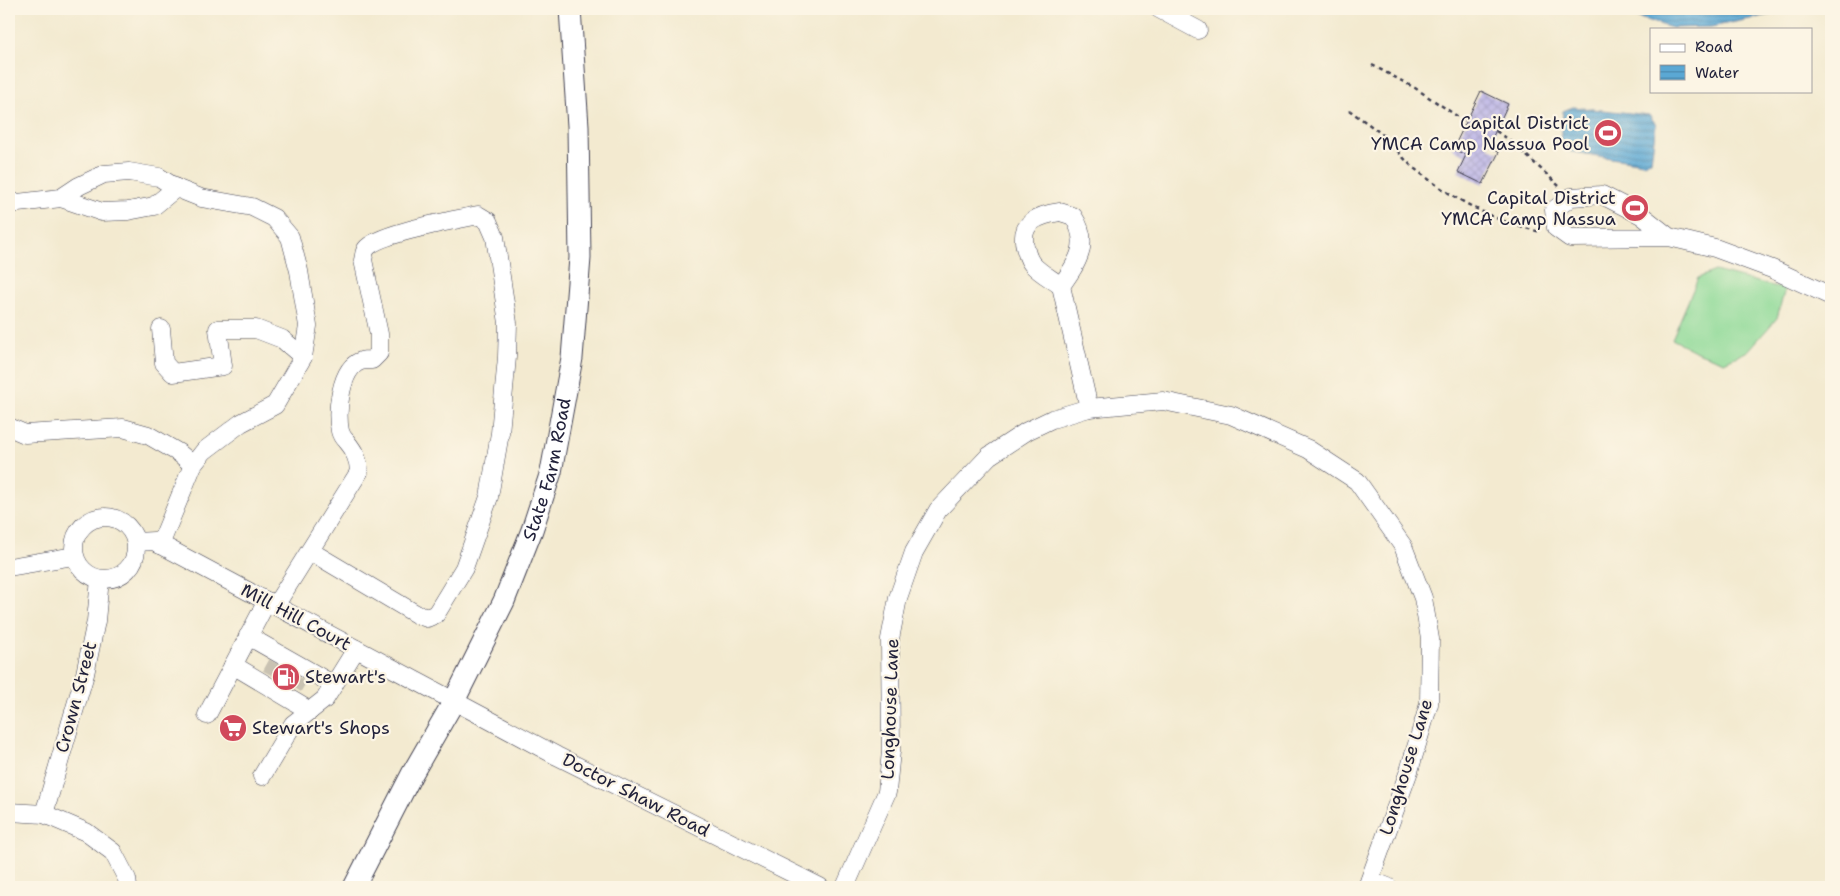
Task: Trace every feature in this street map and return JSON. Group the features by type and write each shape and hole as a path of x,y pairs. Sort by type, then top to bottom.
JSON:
{"main road":[{"name":"State Farm Road","path":"354,887 412,774 454,701 504,601 532,530 551,472 572,358 577,310 580,223 578,126 570,9"}],"street":[{"path":"1159,9 1198,30"},
{"path":"61,198 79,186 104,174 129,172 159,177 176,188 201,198 252,207 274,218 290,237 299,271 308,326 303,357 275,405 241,423 204,451 193,465 160,544"},
{"path":"9,204 61,198 102,212 128,211 154,206 176,188"},
{"path":"1669,237 1641,215 1602,195 1571,197 1554,210 1556,228 1570,238 1669,237 1716,248 1772,269 1831,296"},
{"path":"207,715 248,636 310,551 359,472 359,462 352,449 340,434 339,411 343,382 348,372 359,361 372,360 379,353 379,334 363,260 366,249 373,243 392,235 478,215 488,221 495,237 508,323 508,357 500,432 489,497 464,568 436,614 427,618 416,614 310,551"},
{"path":"1061,286 1089,408"},
{"path":"161,329 164,363 173,373 223,366 218,329 256,329 282,339 303,357"},
{"name":"Longhouse Lane","path":"845,887 887,792 891,751 890,639 898,598 914,552 938,510 989,456 1027,431 1044,423 1089,408 1162,401 1231,415 1308,449 1357,481 1403,546 1423,598 1430,639 1429,704 1368,884"},
{"path":"9,427 25,434 123,428 148,435 193,465"},
{"path":"108,516 126,524 133,532 136,542 133,562 119,576 110,579 100,579 84,571 74,556 74,541 81,527 98,517 108,516"},
{"name":"Mill Hill Court","path":"136,542 154,541 160,544 454,701"},
{"path":"9,567 74,556"},
{"name":"Crown Street","path":"44,814 85,674 96,621 100,579"},
{"path":"248,636 274,670 296,682 310,711"},
{"path":"262,776 293,724 325,699 356,649"},
{"path":"233,665 274,670 296,682 334,685"},
{"name":"Doctor Shaw Road","path":"454,701 557,756 820,887"},
{"path":"9,812 44,814 86,832 114,852 127,879 128,887"},
{"path":"1368,884 1388,887"}],"path":[{"path":"1372,65 1415,88 1466,122"},
{"path":"1349,110 1384,137 1414,168 1448,193 1485,214 1528,230 1545,233"},
{"path":"1496,131 1511,140 1571,197"}],"green space":[{"path":"1715,271 1785,289 1777,318 1748,351 1724,362 1697,352 1672,339 1698,278"}],"water":[{"path":"1616,9 1799,9 1711,27 1672,28 1617,11"},
{"name":"Capital District YMCA Camp Nassua Pool","path":"1573,107 1649,115 1656,124 1651,161 1643,163 1566,151 1560,142 1563,111"}],"building":[{"path":"1481,91 1508,104 1488,147 1499,152 1483,184 1458,172 1466,155 1453,149"}],"waterway":[{"path":"1601,9 1617,11 1623,9"}],"tunnel":[{"path":"271,675 277,664"},
{"path":"293,687 299,677"}],"place":[{"name":"Capital District YMCA Camp Nassua Pool","path":"1608,133"},
{"name":"Capital District YMCA Camp Nassua","path":"1635,208"},
{"name":"Stewart's","path":"286,677"},
{"name":"Stewart's Shops","path":"233,728"}]}
